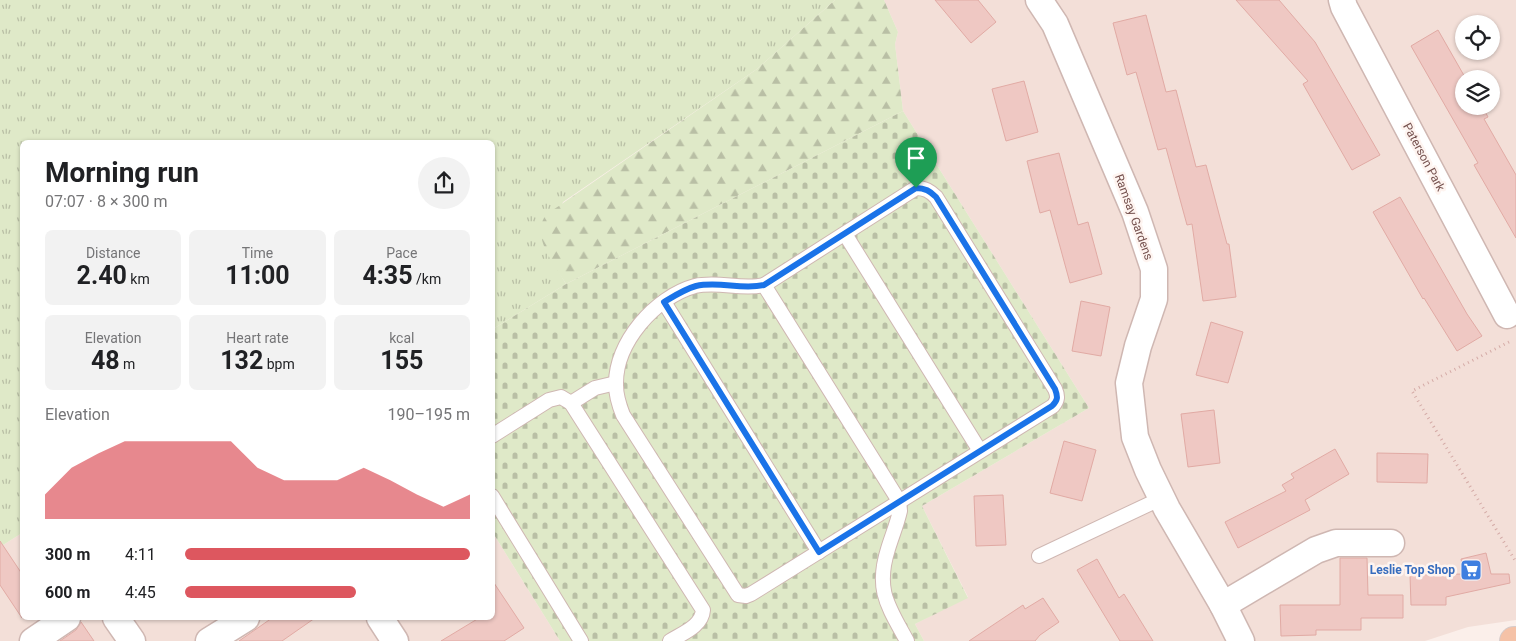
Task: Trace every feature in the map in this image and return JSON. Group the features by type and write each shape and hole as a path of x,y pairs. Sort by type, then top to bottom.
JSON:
{"street":[{"name":"Ramsay Gardens","path":"1039,0 1059,33 1135,212 1154,270 1154,299 1138,346 1130,383 1135,437 1162,498 1223,605 1241,641"},
{"name":"Paterson Park","path":"1342,0 1344,8 1512,326"},
{"path":"1223,605 1316,550 1336,544 1391,543"},
{"path":"33,641 65,620"},
{"path":"117,620 132,641"},
{"path":"209,641 243,620"},
{"path":"381,620 395,641"}],"lane":[{"path":"916,188 931,191 1058,395 1057,401 1052,406 751,594 746,596 738,595 623,415 617,400 616,383 619,365 633,333 642,320 664,302 695,286 726,285 756,287 764,285 845,234 916,188"},
{"path":"845,234 980,451"},
{"path":"764,285 899,502 900,511 883,568 882,585 885,600 907,641"},
{"path":"664,302 819,552"},
{"path":"571,402 595,388 616,383"},
{"path":"495,434 549,400 561,397 571,402 703,610 696,625 670,641"},
{"path":"1039,556 1162,498"},
{"path":"495,501 580,641"}],"path":[{"path":"1512,326 1412,391 1516,562"}],"shaded area":[{"path":"884,0 1516,0 1516,620 1468,627 1425,641 924,641 915,624 968,597 922,506 1089,408 903,111 895,44 898,32"},
{"path":"20,534 20,620 495,620 495,536 560,641 0,641 0,547"}],"green space":[{"path":"0,0 835,0 757,69 563,202 544,246 566,284 495,328 495,140 20,140 20,534 0,547"},
{"path":"835,0 884,0 898,32 895,44 903,111 566,284 551,261 543,243 541,226 544,218 757,69"},
{"path":"903,111 1089,408 922,506 968,598 915,624 924,641 560,641 495,536 495,328 566,284"}],"building":[{"path":"935,0 978,0 996,22 971,43"},
{"path":"1236,0 1279,0 1315,42 1380,155 1352,170 1303,84 1308,81"},
{"path":"1146,15 1166,92 1176,90 1196,167 1206,165 1227,244 1229,244 1236,297 1203,301 1192,224 1187,225 1166,148 1158,150 1136,72 1127,75 1113,23"},
{"path":"1438,30 1461,70 1455,70 1455,115 1487,115 1488,117 1484,119 1516,175 1516,238 1474,165 1478,163 1411,46"},
{"path":"1024,81 1038,132 1006,141 992,89"},
{"path":"1059,153 1078,225 1088,222 1102,274 1070,283 1050,210 1040,213 1027,161"},
{"path":"1400,197 1467,314 1482,336 1457,351 1423,299 1373,212"},
{"path":"1081,301 1110,307 1101,356 1072,351"},
{"path":"1211,322 1243,332 1228,383 1196,375"},
{"path":"1214,410 1220,463 1188,467 1181,414"},
{"path":"1064,441 1096,450 1082,501 1050,493"},
{"path":"1335,449 1349,474 1305,500 1310,510 1238,548 1225,522 1286,491 1282,485 1294,478 1291,474"},
{"path":"1377,453 1428,454 1427,483 1377,482"},
{"path":"1003,495 1006,545 976,546 974,496"},
{"path":"0,541 20,571 20,615 0,585"},
{"path":"1486,553 1491,574 1509,574 1510,583 1446,597 1446,605 1411,605 1410,575 1464,574 1461,559"},
{"path":"1340,558 1367,558 1368,595 1403,595 1403,618 1361,618 1361,630 1316,630 1316,635 1281,636 1280,605 1340,605"},
{"path":"1097,559 1119,598 1124,594 1153,641 1120,641 1077,570"},
{"path":"495,584 524,628 504,641 441,641 476,620 495,620"},
{"path":"1043,598 1059,622 1040,635 1035,641 969,641 1023,605 1025,609"},
{"path":"269,620 312,620 282,641 239,641"},
{"path":"81,622 94,641 60,641 76,630"}],"place":[{"name":"Leslie Top Shop","path":"1471,570"}],"route":[{"path":"916,188 931,191 936,197 1055,389 1058,395 1057,401 1052,406 819,552 664,302 695,286 726,285 756,287 773,281 916,188"}]}
